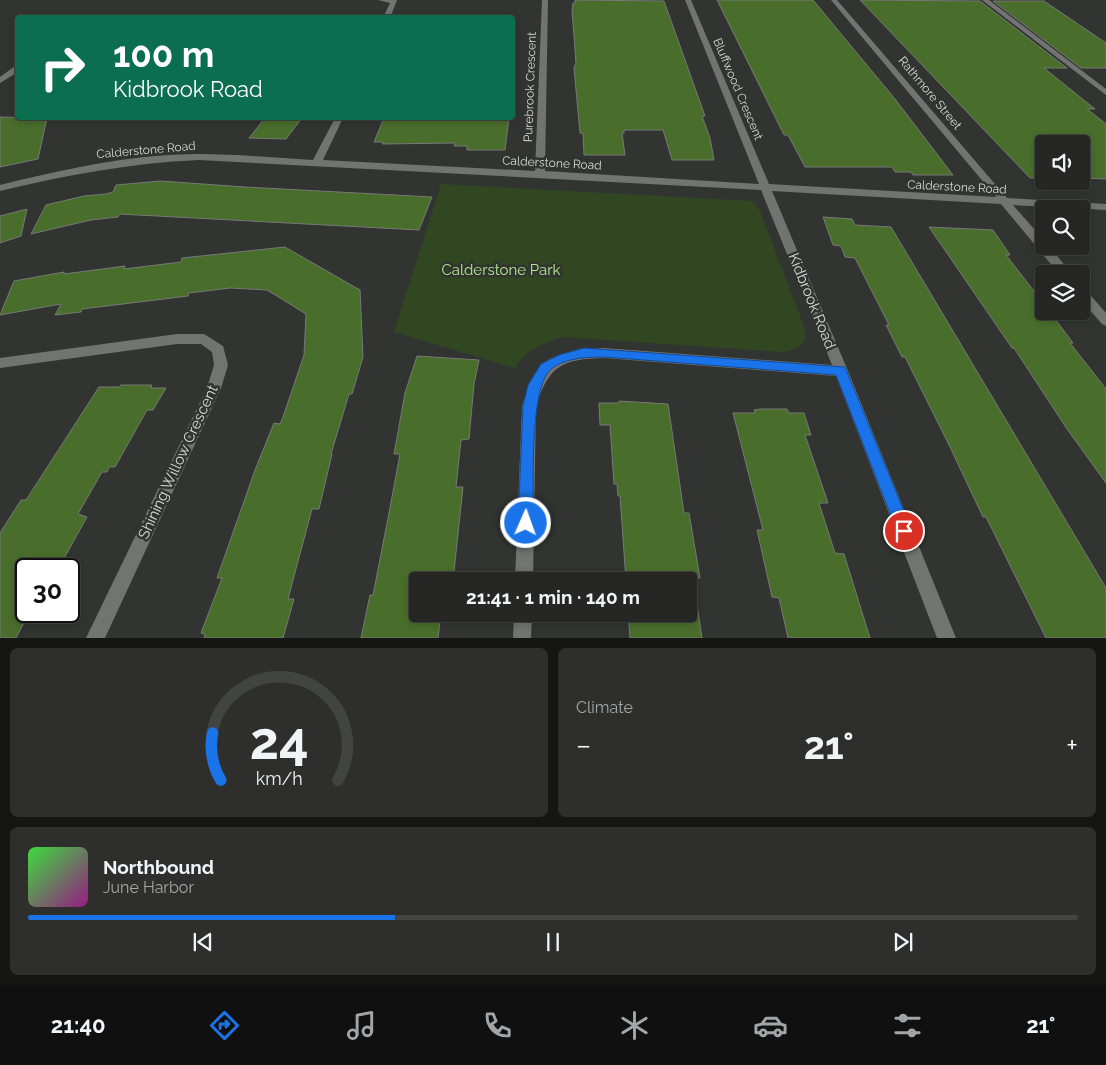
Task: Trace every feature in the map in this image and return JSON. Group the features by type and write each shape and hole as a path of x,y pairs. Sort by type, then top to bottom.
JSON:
{"street":[{"path":"381,0 394,0 387,15"},
{"name":"Purebrook Crescent","path":"540,174 545,0"},
{"name":"Bluffwood Crescent","path":"688,0 766,188"},
{"name":"Rathmore Street","path":"834,0 1058,265"},
{"path":"985,0 1106,93"},
{"path":"0,81 15,70"},
{"path":"317,162 338,120"},
{"name":"Calderstone Road","path":"0,188 74,170 167,158 231,158 1106,207"},
{"name":"Kidbrook Road","path":"766,188 947,638"},
{"path":"1090,302 1106,321"},
{"name":"Shining Willow Crescent","path":"0,363 177,338 204,340 218,350 221,365 214,388 95,638"},
{"path":"524,572 529,406 535,385 545,367 564,358 584,353 604,353 841,371"},
{"path":"522,638 523,622"}],"green space":[{"name":"Calderstone Park","path":"441,184 753,201 760,211 805,329 805,339 796,348 782,352 564,337 549,341 536,348 524,356 515,368 394,332"}],"building":[{"path":"575,0 664,1 705,116 702,116 710,138 714,160 672,160 663,130 624,130 624,133 622,133 625,155 584,155 583,133 580,133 574,68 576,63 572,10"},
{"path":"717,0 813,0 895,99 953,175 913,175 911,172 895,172 892,167 805,167 788,135 784,135"},
{"path":"860,0 980,1 1067,68 1044,68 1095,109 1087,109 1106,124 1106,179 1090,178 1090,135 1035,135 1035,178 1030,178"},
{"path":"993,1 1044,1 1106,43 1106,68 1081,68"},
{"path":"0,117 15,117 15,120 47,120 38,159 0,167"},
{"path":"263,120 300,120 286,139 249,138"},
{"path":"383,120 509,120 505,150 467,150 467,146 454,146 455,143 382,144 383,142 374,142"},
{"path":"161,181 432,197 419,230 119,214 118,217 91,220 31,234 46,205 84,196 113,192 116,185"},
{"path":"27,209 21,236 0,243 0,216"},
{"path":"823,217 852,219 855,225 891,227 1106,588 1106,638 1046,638 986,517 983,517 905,357 902,357 886,325 889,325 855,258 845,257 841,246 833,245"},
{"path":"929,227 993,230 1010,255 1006,255 1035,292 1035,320 1056,320 1073,343 1070,343 1106,389 1106,483 1067,429 1014,348 1012,348"},
{"path":"285,247 360,290 363,357 352,394 349,394 331,454 319,509 312,509 288,599 294,599 283,638 204,638 205,634 201,633 222,578 217,578 255,470 274,423 280,424 283,417 304,355 306,314 267,290 230,288 189,293 188,296 82,309 81,312 55,315 61,304 0,315 14,281 64,272 64,274 125,266 124,269 181,262 182,258"},
{"path":"417,356 479,360 474,384 469,439 461,440 456,487 463,487 454,572 409,572 409,622 440,622 438,638 361,638 370,595 373,595 400,454 394,454 405,393"},
{"path":"121,385 152,385 151,388 166,388 153,410 147,410 115,467 109,467 107,472 102,472 78,514 87,517 64,558 15,558 15,623 24,623 16,638 0,638 0,533 21,500 26,500 99,387 119,387"},
{"path":"619,401 668,404 684,513 689,513 700,578 697,578 697,572 625,572 620,496 618,496 617,484 614,484 610,425 600,425 599,403 619,403"},
{"path":"787,409 789,413 804,413 811,435 805,435 828,503 819,503 835,553 844,554 870,638 788,638 779,598 772,597 757,530 763,530 733,413 755,413 754,410"},
{"path":"697,605 702,638 630,638 629,622 697,622"}],"route":[{"path":"526,523 529,406 535,385 545,367 564,358 584,353 604,353 841,371 904,531"}]}
